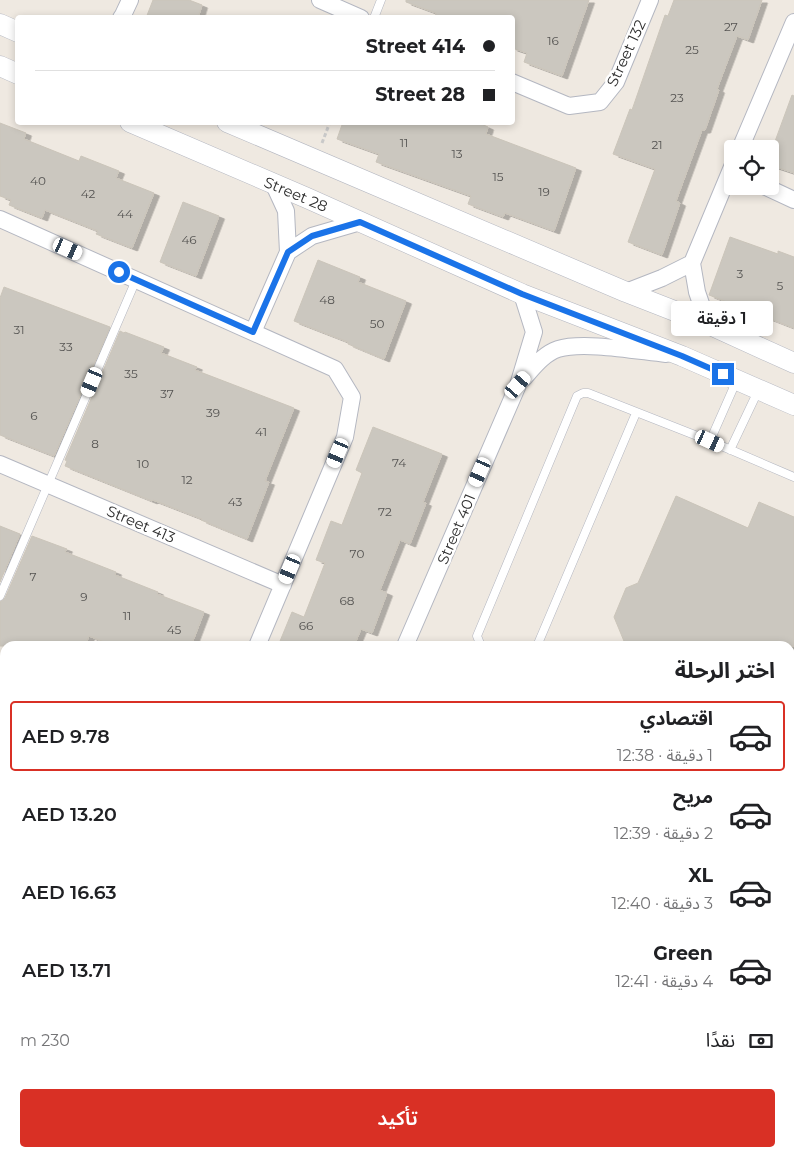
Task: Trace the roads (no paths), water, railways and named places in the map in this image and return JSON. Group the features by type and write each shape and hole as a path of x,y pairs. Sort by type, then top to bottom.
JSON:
{"street":[{"path":"123,15 130,0"},
{"path":"320,0 354,15"},
{"name":"Street 132","path":"515,83 569,106 600,102 616,82 650,0"},
{"path":"744,140 794,22"},
{"path":"0,24 15,31"},
{"path":"0,66 15,73"},
{"name":"Street 28","path":"137,125 522,294 682,356 794,405"},
{"path":"234,125 626,292 708,324 794,363"},
{"path":"253,332 288,252 286,211 274,184"},
{"path":"708,324 692,264 724,189"},
{"path":"779,193 794,200"},
{"path":"0,219 335,369 352,397 345,437 259,641"},
{"path":"288,252 312,236 360,222"},
{"path":"626,292 692,264"},
{"name":"Street 401","path":"407,641 518,385 534,332 522,294"},
{"name":"Street 401","path":"518,385 538,362 556,350 576,345 682,356"},
{"name":"Street 413","path":"0,464 283,585"}],"lane":[{"path":"375,15 381,0"},
{"path":"0,596 136,280"},
{"path":"710,441 737,380"},
{"path":"730,450 758,389"},
{"path":"478,641 477,636 577,396 588,393 710,441 794,477"},
{"path":"539,641 636,413"}]}
